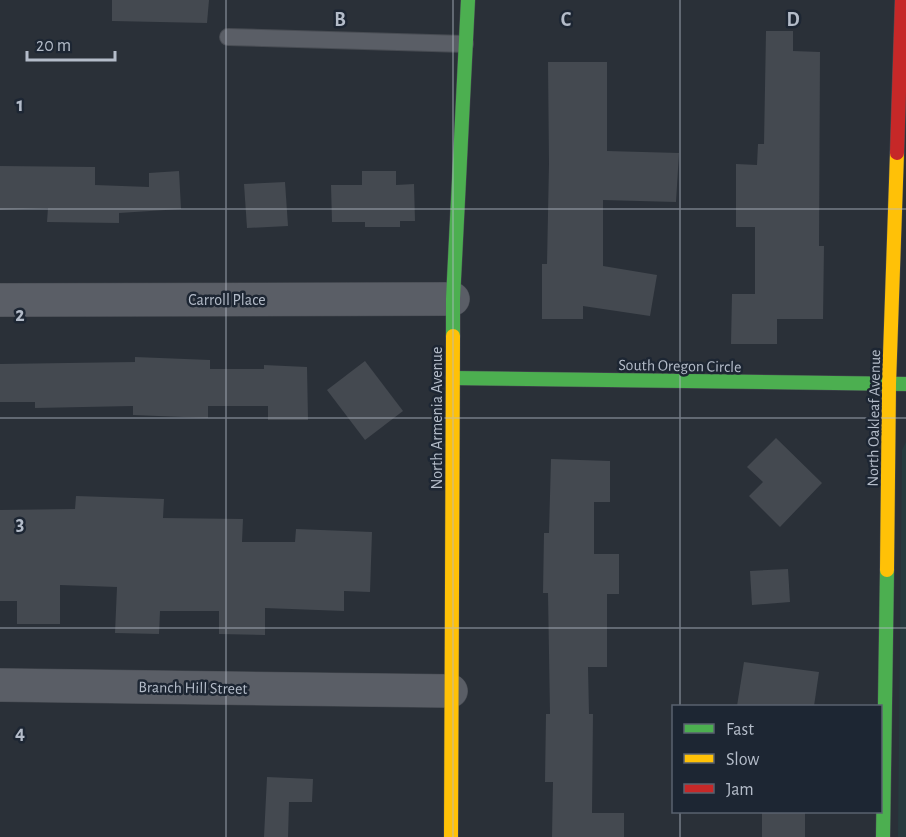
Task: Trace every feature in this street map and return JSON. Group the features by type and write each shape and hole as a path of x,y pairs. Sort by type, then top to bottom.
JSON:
{"street":[{"name":"North Armenia Avenue","path":"451,837 453,299 468,0"},
{"name":"North Oakleaf Avenue","path":"883,837 889,384 902,0"},
{"name":"Carroll Place","path":"0,300 453,299"},
{"name":"South Oregon Circle","path":"453,378 906,384"},
{"name":"Branch Hill Street","path":"0,685 452,691"}],"lane":[{"path":"228,37 465,44"}],"green space":[{"path":"906,442 906,837 898,837 902,450"}],"building":[{"path":"112,0 209,0 207,23 112,21"},
{"path":"766,31 793,31 793,51 820,52 819,246 824,246 823,319 777,319 777,344 731,344 732,294 755,294 755,227 736,227 736,164 757,165 758,144 764,144"},
{"path":"548,62 607,62 607,151 679,153 676,202 603,200 603,266 657,275 650,316 583,306 583,319 542,319 542,264 547,264"},
{"path":"0,166 95,167 95,185 149,187 149,173 179,171 181,209 119,213 119,223 47,222 48,208 0,210"},
{"path":"362,171 396,171 396,185 414,184 415,221 400,221 400,227 365,227 365,222 332,222 331,185 362,185"},
{"path":"285,182 288,226 247,228 244,184"},
{"path":"135,357 210,360 210,369 264,369 264,365 307,367 308,420 268,420 268,406 208,406 208,418 133,415 133,406 35,408 35,402 0,402 0,364 135,362"},
{"path":"365,361 403,411 365,440 327,390"},
{"path":"776,438 822,483 780,527 749,496 763,482 747,467"},
{"path":"551,459 610,461 610,502 594,502 594,554 619,554 619,594 607,594 607,667 588,667 589,714 593,714 592,813 624,813 624,837 552,837 553,782 545,782 546,714 550,714 548,593 543,593 544,533 549,533"},
{"path":"76,496 164,499 163,518 243,519 242,542 295,542 296,529 372,532 370,592 344,591 344,611 265,608 265,635 219,634 219,611 160,611 159,634 115,633 117,587 60,585 60,624 17,624 17,601 0,601 0,510 75,509"},
{"path":"788,569 790,602 752,605 750,571"},
{"path":"744,662 819,672 814,705 737,705"},
{"path":"267,777 313,779 312,802 289,802 288,837 264,837"},
{"path":"762,813 805,813 805,837 762,837"}],"traffic: fast":[{"path":"453,336 468,0"},
{"path":"453,378 906,384"},
{"path":"883,837 887,570"}],"traffic: slow":[{"path":"887,570 889,384 897,153"},
{"path":"451,837 453,336"}],"traffic: jam":[{"path":"897,153 902,0"}]}
